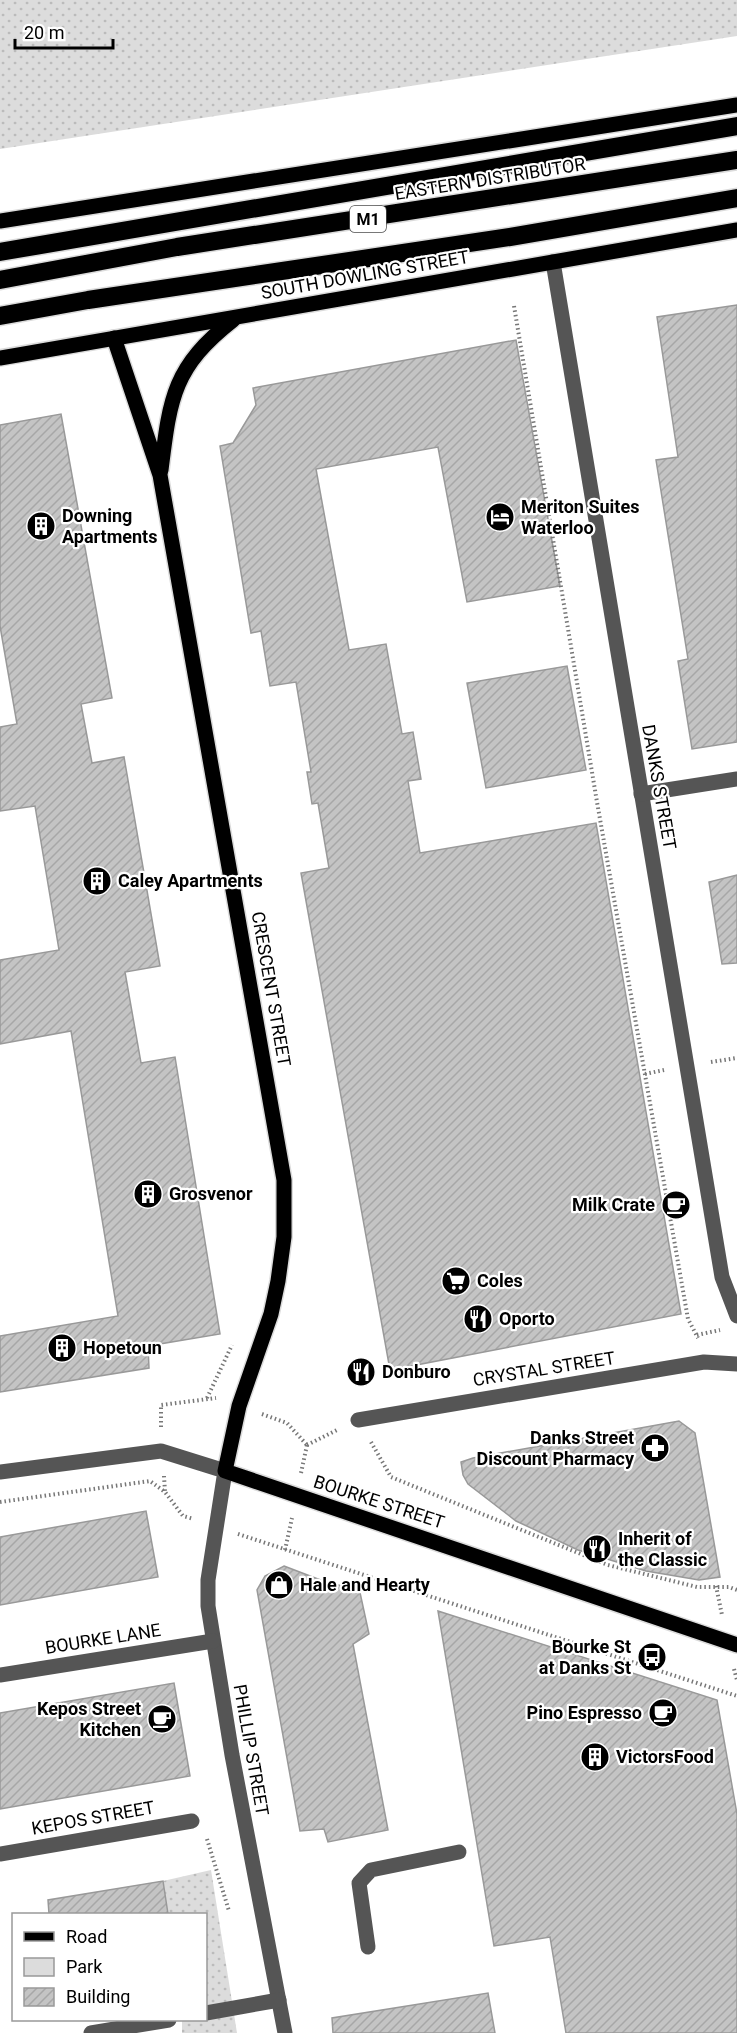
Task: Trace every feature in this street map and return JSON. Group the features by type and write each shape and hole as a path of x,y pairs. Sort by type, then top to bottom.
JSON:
{"highway":[{"path":"0,252 737,126"},
{"name":"EASTERN DISTRIBUTOR","path":"0,280 177,247 737,160"},
{"name":"M1","path":"0,315 510,237 737,198"}],"main road":[{"path":"0,221 737,105"},
{"name":"SOUTH DOWLING STREET","path":"0,358 737,230"},
{"name":"CRESCENT STREET","path":"160,475 168,412 177,382 194,355 235,318"},
{"name":"CRESCENT STREET","path":"114,338 160,475 284,1180 284,1237 278,1281 271,1314 239,1406 225,1471"},
{"name":"BOURKE STREET","path":"225,1471 737,1645"}],"street":[{"name":"DANKS STREET","path":"553,262 722,1277 733,1322"},
{"path":"641,794 737,779"},
{"name":"CRYSTAL STREET","path":"358,1420 704,1362 737,1364"},
{"name":"BOURKE STREET","path":"0,1472 161,1451 225,1471"},
{"name":"PHILLIP STREET","path":"225,1471 208,1580 213,1641 257,1896 285,2033"},
{"name":"BOURKE LANE","path":"0,1675 213,1641"},
{"name":"KEPOS STREET","path":"0,1854 192,1821"},
{"path":"368,1947 359,1883 364,1875 371,1870 459,1852"},
{"path":"207,2013 279,2000"},
{"path":"91,2033 158,2021"}],"path":[{"path":"514,306 688,1319 697,1335 733,1322"},
{"path":"705,1064 737,1058"},
{"path":"645,1074 671,1069"},
{"path":"207,1399 232,1344"},
{"path":"161,1405 219,1398"},
{"path":"287,1423 307,1445 358,1420 391,1477 608,1565 697,1587 729,1587 737,1590"},
{"path":"0,1502 150,1481 165,1492 183,1516"},
{"path":"285,1550 737,1696"},
{"path":"192,1821 202,1819 229,1911"}],"green space":[{"path":"0,0 737,0 737,36 0,149"},
{"path":"211,1870 237,2033 182,2033 182,2021 207,2021 207,1913 168,1913 163,1881"}],"building":[{"path":"737,305 737,742 692,749 678,661 688,659 656,460 678,457 657,317"},
{"path":"516,340 560,586 467,602 438,447 316,469 349,650 386,644 402,734 413,732 421,779 408,781 420,853 596,823 681,1314 390,1370 301,873 329,868 318,803 312,804 307,772 311,772 296,682 270,686 261,631 251,633 220,446 233,443 256,405 253,388"},
{"path":"61,414 112,698 81,704 92,763 124,757 160,966 125,972 141,1063 175,1057 220,1334 148,1346 149,1368 0,1392 0,1336 118,1316 71,1031 0,1044 0,960 59,950 35,806 0,811 0,727 17,724 0,626 0,425"},
{"path":"567,666 586,770 486,788 467,683"},
{"path":"737,875 737,963 722,964 709,882"},
{"path":"679,1421 695,1433 720,1577 699,1580 646,1571 578,1550 516,1521 468,1484 463,1475 461,1462 473,1458"},
{"path":"146,1511 158,1577 0,1605 0,1537"},
{"path":"284,1566 331,1584 359,1588 369,1634 353,1644 388,1830 328,1842 324,1829 300,1831 257,1590 265,1576"},
{"name":"VictorsFood","path":"438,1611 717,1700 737,1814 737,2033 566,2033 550,1937 494,1946"},
{"path":"174,1683 190,1776 0,1809 0,1713"},
{"path":"163,1881 168,1913 49,1913 48,1900"},
{"path":"488,1993 495,2033 333,2033 332,2018"}],"place":[{"name":"Meriton Suites Waterloo","path":"500,517"},
{"name":"Downing Apartments","path":"41,526"},
{"name":"Caley Apartments","path":"97,881"},
{"name":"Grosvenor","path":"148,1194"},
{"name":"Milk Crate","path":"676,1205"},
{"name":"Coles","path":"456,1281"},
{"name":"Oporto","path":"478,1319"},
{"name":"Hopetoun","path":"62,1348"},
{"name":"Donburo","path":"361,1372"},
{"name":"Danks Street Discount Pharmacy","path":"655,1448"},
{"name":"Inherit of the Classic","path":"597,1549"},
{"name":"Hale and Hearty","path":"279,1585"},
{"name":"Bourke St at Danks St","path":"652,1657"},
{"name":"Pino Espresso","path":"663,1713"},
{"name":"Kepos Street Kitchen","path":"162,1719"},
{"name":"VictorsFood","path":"595,1757"}]}
